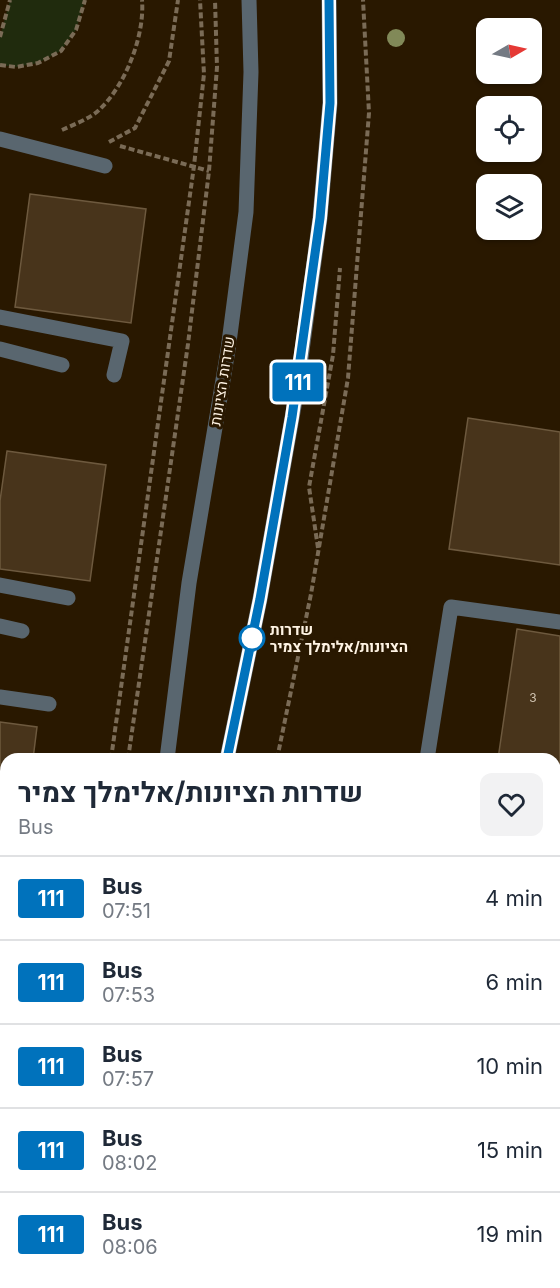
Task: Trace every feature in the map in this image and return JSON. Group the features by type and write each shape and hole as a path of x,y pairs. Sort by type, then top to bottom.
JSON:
{"street":[{"name":"שדרות הציונות","path":"168,753 189,583 228,350 246,212 251,72 249,0"},
{"path":"228,753 260,599 290,429 320,218 330,103 329,0"},
{"path":"0,139 105,166"},
{"path":"0,317 122,341 114,375"},
{"path":"0,350 62,365"},
{"path":"0,585 68,598"},
{"path":"428,753 451,607 560,622"},
{"path":"0,626 22,631"},
{"path":"0,697 49,704"}],"path":[{"path":"0,38 10,0"},
{"path":"0,65 16,67 38,63 62,51 76,30 85,0"},
{"path":"62,130 98,111 121,83 137,46 142,0"},
{"path":"178,0 169,61 135,128 108,142 209,171"},
{"path":"112,753 194,166 204,74 200,0"},
{"path":"129,753 188,344 209,171 217,67 215,0"},
{"path":"278,753 311,594 348,378 369,112 363,0"}],"green space":[{"path":"10,0 85,0 76,30 61,51 38,63 16,67 0,65 0,37"}],"building":[{"path":"30,194 146,209 131,323 15,307"},
{"path":"468,418 560,432 560,565 449,549"},
{"path":"7,451 106,465 90,581 0,569 0,501"},
{"path":"517,629 560,636 560,753 499,753"},
{"path":"0,722 37,727 34,753 0,753"}],"bus line":[{"name":"111","path":"228,753 260,599 296,395 320,218 330,103 329,0"}],"place":[{"name":"שדרות הציונות/אלימלך צמיר","path":"252,638"}]}
